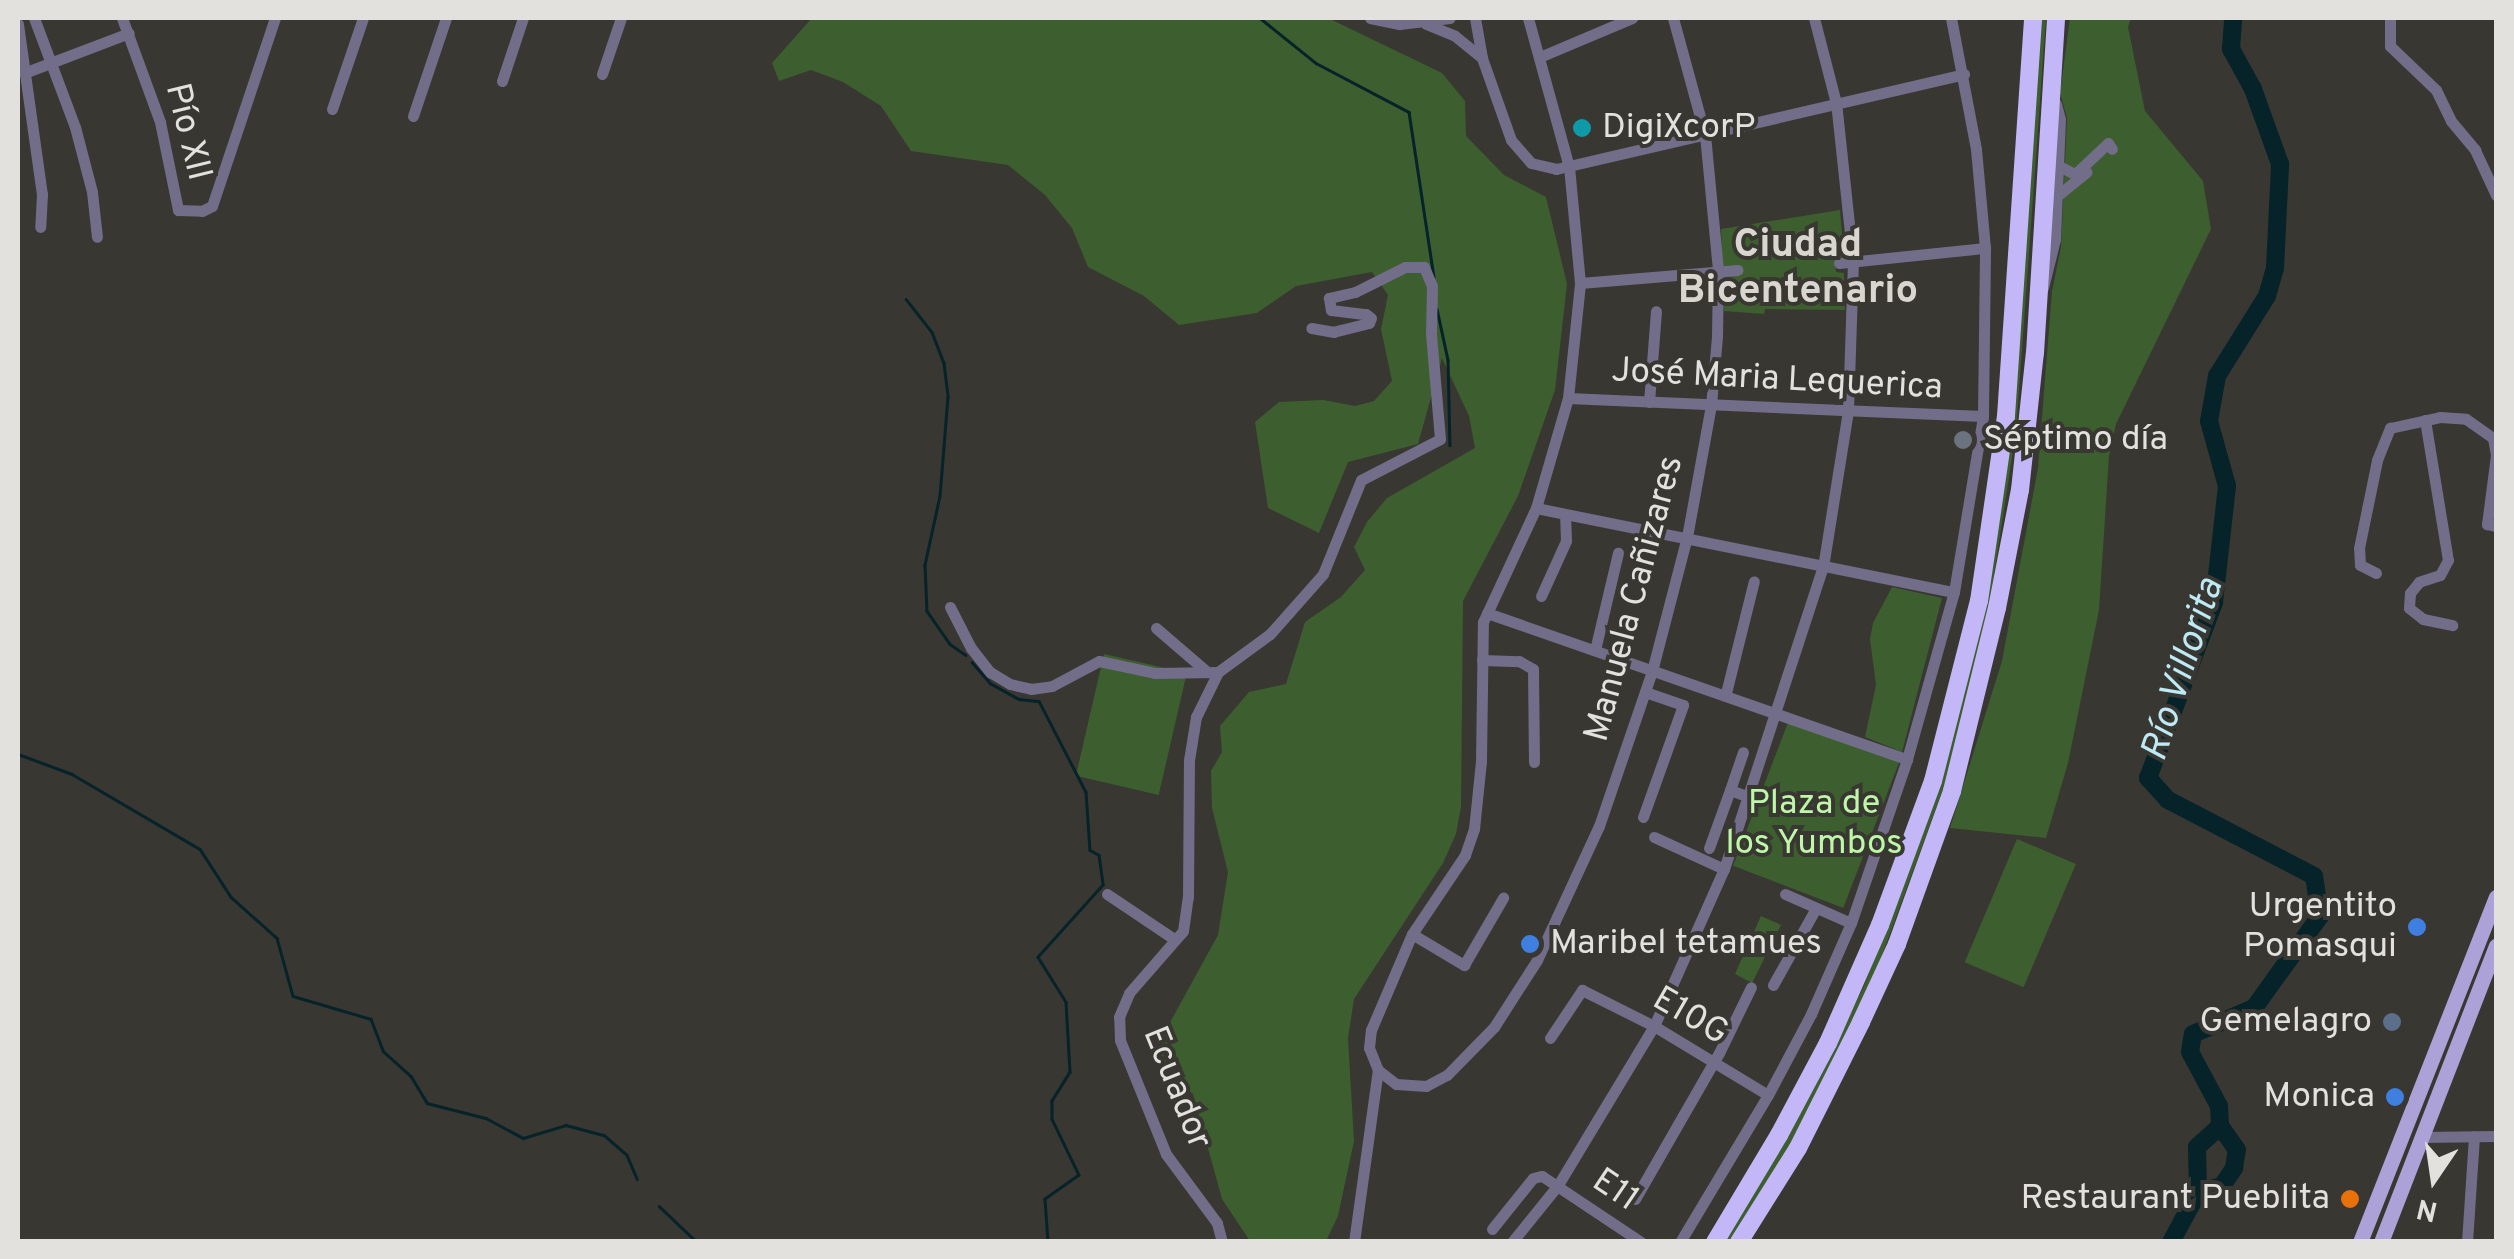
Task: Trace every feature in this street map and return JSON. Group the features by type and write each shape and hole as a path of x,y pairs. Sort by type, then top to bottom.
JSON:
{"highway":[{"path":"1715,1242 1780,1135 1828,1042 1880,925 1938,763 1979,601 2006,416 2033,18"},
{"path":"1739,1242 1798,1148 1861,1022 1897,944 1952,791 1997,608 2020,490 2040,296 2056,18"}],"main road":[{"path":"2360,1242 2496,897"},
{"path":"2381,1242 2496,946"}],"street":[{"path":"34,18 75,127 92,192 97,237"},
{"name":"Pío XII","path":"122,18 160,122 178,210 202,212 212,206 274,18"},
{"path":"332,109 362,18"},
{"path":"412,116 446,18"},
{"path":"502,81 523,18"},
{"path":"602,74 620,18"},
{"path":"1370,18 1426,24 1455,36 1482,58"},
{"path":"1426,24 1450,18"},
{"path":"1475,18 1482,58 1511,140 1539,167 1569,167 1964,74"},
{"path":"1354,1242 1378,1070 1370,1048 1371,1030 1412,934 1466,855 1474,829 1481,761 1480,635 1486,612 1536,508 1568,398 1580,284 1569,167 1542,56 1528,18"},
{"path":"1542,56 1632,18"},
{"name":"Manuela Cañizares","path":"1378,1070 1396,1084 1426,1086 1447,1075 1494,1027 1537,960 1576,879 1602,819 1652,670 1686,537 1711,405 1718,270 1705,136 1673,18"},
{"path":"1512,1242 1558,1185 1654,1026 1724,869 1779,712 1823,567 1848,412 1846,262 1836,102 1814,18"},
{"path":"1680,1242 1768,1095 1811,1014 1851,923 1907,759 1954,592 1983,416 1986,248 1964,74 1951,18"},
{"path":"2390,18 2390,46 2436,90 2451,121 2475,150 2496,196"},
{"path":"18,24 42,194 40,227"},
{"path":"24,73 128,32"},
{"path":"2040,296 2053,261 2057,196 2060,119 2050,78"},
{"path":"2057,196 2112,149 2108,142 2076,174 2058,165"},
{"path":"1846,262 1986,248"},
{"path":"950,606 971,648 990,672 1010,684 1032,689 1052,686 1099,661 1155,672 1212,671 1270,634 1323,574 1361,480 1440,439 1430,333 1432,286 1424,266 1405,267 1355,292 1328,298 1331,310 1366,314 1371,318 1368,324 1334,332 1311,328"},
{"path":"1580,284 1737,270"},
{"path":"1649,402 1656,311"},
{"name":"José Maria Lequerica","path":"1568,398 1983,416"},
{"path":"2376,573 2360,565 2358,548 2390,428 2426,420 2466,419 2493,438 2496,455 2488,524 2496,526"},
{"path":"2426,420 2448,560 2440,574 2419,582 2410,593 2409,608 2422,619 2452,626"},
{"path":"1536,508 1954,592"},
{"path":"1541,596 1566,541 1565,515"},
{"path":"1595,650 1618,553"},
{"path":"1726,693 1754,580"},
{"path":"1486,612 1907,759"},
{"path":"1156,628 1212,671"},
{"path":"1482,660 1519,661 1533,669 1534,762"},
{"name":"Ecuador","path":"1212,671 1196,716 1185,846 1188,897 1183,931 1129,994 1119,1017 1120,1040 1166,1154 1217,1223 1222,1242"},
{"path":"1643,818 1683,706 1645,692"},
{"path":"1709,848 1744,752"},
{"path":"1730,790 1749,797"},
{"path":"1654,837 1724,869"},
{"path":"1107,894 1174,939"},
{"path":"1785,894 1851,923"},
{"path":"1412,934 1464,965 1503,898"},
{"path":"1773,985 1816,908"},
{"path":"1635,1199 1714,1062 1750,988"},
{"name":"E10G","path":"1550,1038 1582,990 1654,1026 1768,1095"},
{"path":"2467,1242 2474,1136"},
{"path":"2422,1137 2496,1136"},
{"path":"1492,1229 1534,1178 1542,1176 1558,1185"},
{"name":"E11","path":"1558,1185 1640,1242"}],"green space":[{"path":"812,18 1328,18 1442,73 1465,101 1466,136 1504,175 1546,197 1567,284 1555,390 1518,496 1463,601 1461,807 1456,834 1443,863 1354,999 1348,1038 1354,1141 1338,1216 1326,1241 1250,1241 1222,1199 1193,1094 1161,1067 1162,1037 1218,935 1228,872 1212,808 1211,771 1222,752 1220,726 1249,692 1286,684 1305,622 1341,597 1365,570 1354,547 1367,522 1387,498 1475,448 1469,416 1442,358 1418,444 1348,462 1319,533 1268,508 1255,422 1279,402 1323,400 1355,406 1374,401 1392,381 1381,329 1388,295 1372,272 1296,286 1257,313 1179,325 1144,296 1088,267 1072,228 1045,195 1008,165 911,151 881,106 843,82 811,70 779,81 772,63"},
{"path":"2040,18 2046,18 2016,432 1989,607 1946,781 1870,988 1793,1141 1732,1241 1724,1242 1787,1138 1864,986 1931,810 1971,668"},
{"path":"2070,18 2131,18 2128,27 2145,111 2203,181 2211,229 2116,424 2109,456 2099,610 2068,763 2046,838 1950,828 2002,661 2038,468 2052,291 2061,247 2067,118 2060,93"},
{"path":"1840,210 1844,257 1835,258 1836,272 1844,273 1845,310 1765,309 1764,314 1724,311 1721,229"},
{"path":"1892,587 1942,598 1902,752 1865,737 1876,685 1870,639 1873,623"},
{"path":"1104,654 1187,673 1159,795 1076,776"},
{"name":"Plaza de los Yumbos","path":"1789,720 1899,762 1843,908 1733,866"},
{"path":"2017,839 2076,864 2024,987 1965,962"},
{"path":"1761,916 1781,925 1752,983 1735,974"}],"waterway":[{"path":"1260,18 1316,63 1409,112 1434,277"},
{"name":"Río Villorita","path":"2171,1242 2198,1192 2197,1147 2220,1126 2219,1106 2190,1052 2193,1034 2254,1008 2320,916 2314,876 2168,800 2148,778 2214,602 2227,486 2209,421 2217,376 2267,296 2275,268 2280,164 2253,89 2231,49 2233,18"},
{"path":"906,299 932,332 944,363 948,397 940,496 925,565 927,611 950,644 966,655"},
{"path":"1437,309 1448,360 1450,445"},
{"path":"972,662 990,683 1019,699 1039,701 1086,792 1090,850 1099,855 1103,885 1038,957 1066,1002 1070,1072 1052,1101 1052,1119 1079,1175 1045,1199 1048,1242"},
{"path":"18,754 72,774 200,849 231,897 277,938 293,996 371,1019 383,1051 411,1076 427,1103 486,1118 523,1138 566,1125 604,1135 627,1155 637,1179"},
{"name":"Río Villorita","path":"2198,1192 2222,1186 2234,1168 2237,1150 2220,1126"},
{"path":"659,1206 697,1242"}],"place":[{"name":"DigiXcorP","path":"1582,128"},
{"name":"Séptimo día","path":"1963,440"},
{"name":"Urgentito Pomasqui","path":"2417,927"},
{"name":"Maribel tetamues","path":"1530,944"},
{"name":"Gemelagro","path":"2392,1022"},
{"name":"Monica","path":"2395,1097"},
{"name":"Restaurant Pueblita","path":"2350,1199"}],"district":[{"name":"Ciudad Bicentenario","path":"1798,269"}]}
